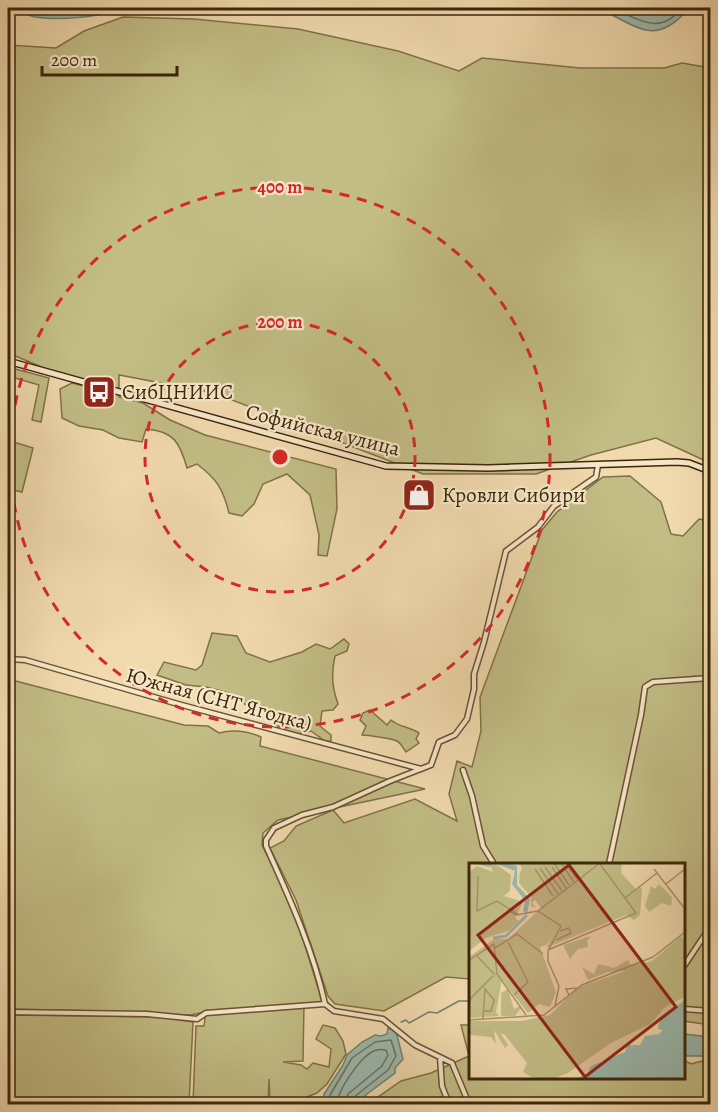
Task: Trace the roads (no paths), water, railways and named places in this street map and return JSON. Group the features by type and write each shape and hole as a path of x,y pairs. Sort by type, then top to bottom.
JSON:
{"main road":[{"name":"Софийская улица","path":"8,361 386,466 488,468 677,462 689,463 711,471"}],"street":[{"path":"469,1104 452,1063 415,1046 383,1019 334,1011 325,1004 311,953 266,846 266,840 274,828 302,815 333,807 431,765 440,742 456,735 467,719 474,689 474,674 506,551 538,527 554,506 596,477 598,464"},
{"name":"Южная (СНТ Ягодка)","path":"8,659 25,660 178,704 422,769"},
{"path":"609,863 645,687 653,682 711,678"},
{"path":"463,770 472,796 483,846 493,863"},
{"path":"685,965 711,927"},
{"path":"8,1012 147,1014 197,1019 206,1013 325,1004"},
{"path":"685,1009 711,1011"},
{"path":"440,1056 442,1086 449,1104"}],"water":[{"path":"8,8 124,8 92,16 57,19 8,11"},
{"path":"598,8 710,9 687,9 670,26 652,31 634,26"},
{"path":"388,1028 396,1031 403,1059 395,1068 395,1073 357,1104 323,1104 324,1094 347,1055 362,1042 375,1035 387,1034"},
{"path":"685,1034 710,1037 710,1056 685,1056"}],"waterway":[{"path":"401,1022 406,1020 409,1023 429,1012 437,1013 459,1001 469,1001"}],"place":[{"name":"СибЦНИИС","path":"99,392"},
{"name":"Кровли Сибири","path":"419,495"}]}
